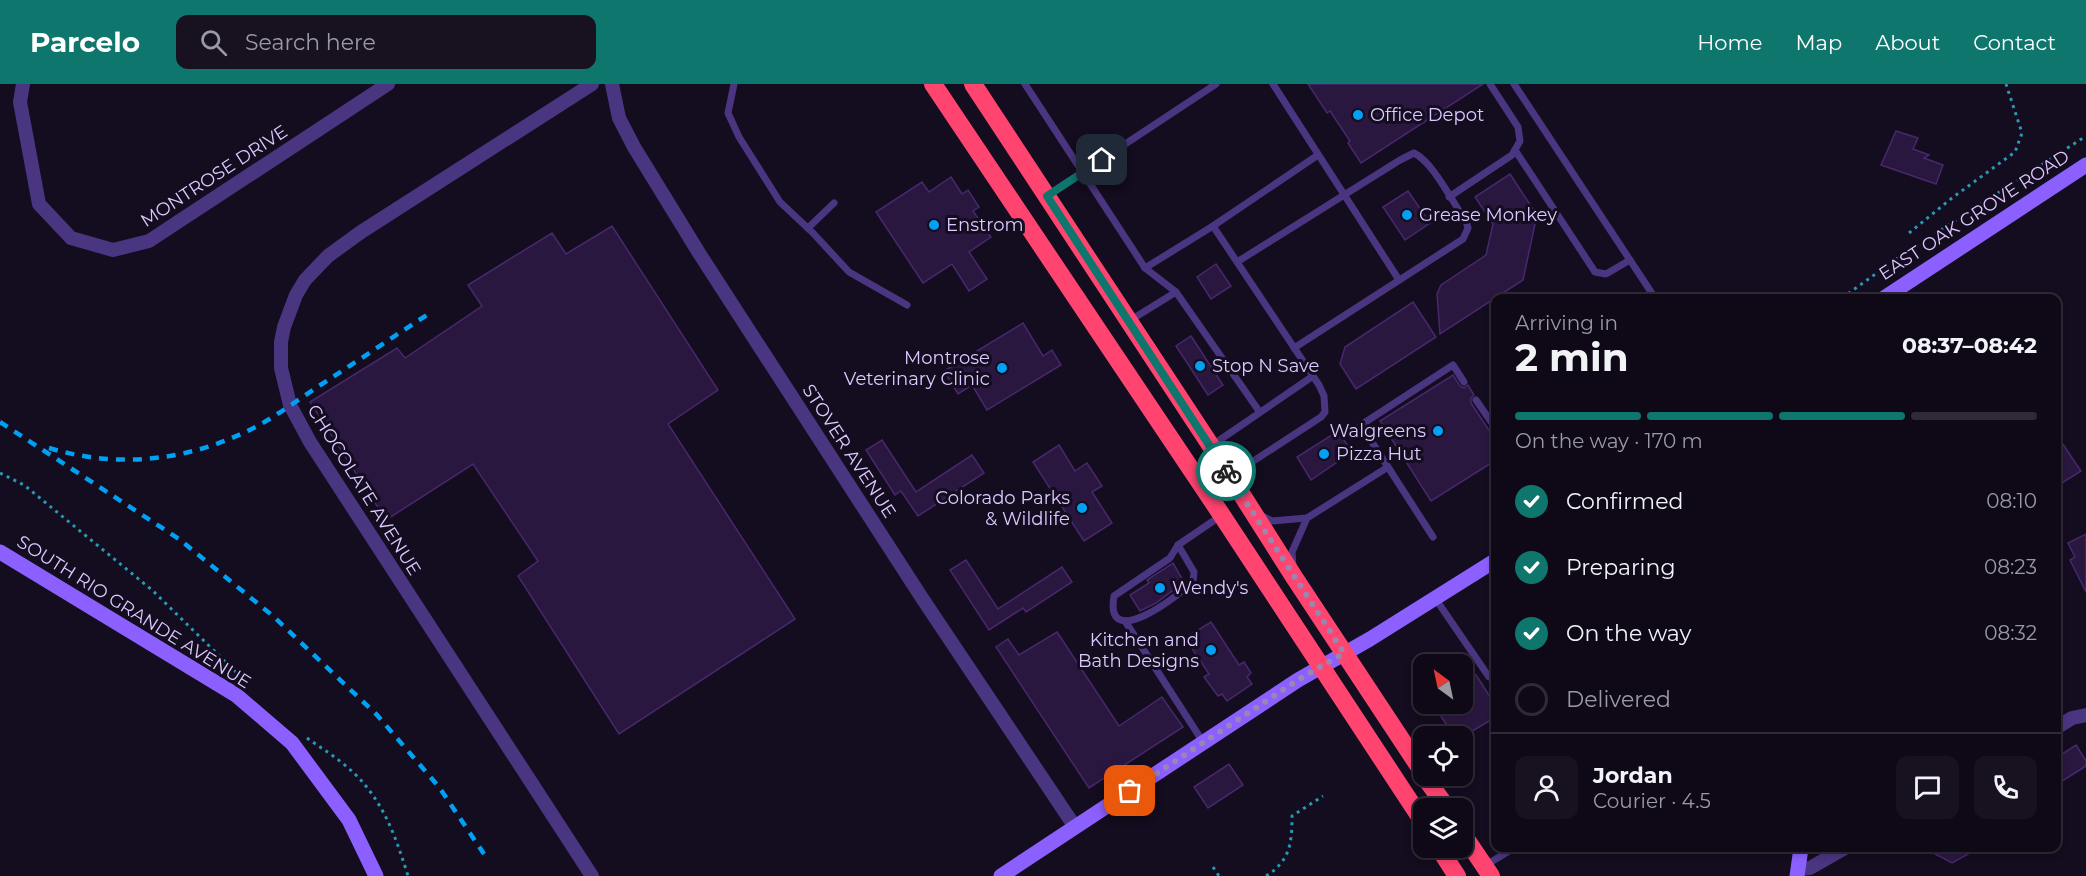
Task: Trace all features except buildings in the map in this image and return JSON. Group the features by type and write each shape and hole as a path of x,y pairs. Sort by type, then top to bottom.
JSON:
{"highway":[{"path":"933,84 1222,515 1413,806"},
{"path":"973,84 1413,758"},
{"path":"1473,850 1487,871"},
{"path":"1445,858 1457,876"}],"street":[{"name":"MONTROSE DRIVE","path":"23,84 20,102 39,204 71,238 113,250 149,241 387,84"},
{"name":"CHOCOLATE AVENUE","path":"592,84 361,232 316,267 305,280 289,311 281,342 281,368 290,405 310,442 592,876"},
{"name":"STOVER AVENUE","path":"612,84 619,118 634,147 693,243 922,598 1074,827"},
{"name":"EAST OAK GROVE ROAD","path":"1890,294 2086,165"},
{"name":"SOUTH RIO GRANDE AVENUE","path":"0,552 236,695 276,729 292,743 349,820 376,876"},
{"path":"1001,876 1298,680 1491,563"},
{"path":"2061,725 2072,718 2086,715"},
{"path":"1801,852 1798,872 1838,852"}],"lane":[{"path":"734,84 728,113 739,137 780,202 849,272 907,305"},
{"path":"1025,84 1144,268 1176,292 1259,411"},
{"path":"1047,196 1216,84"},
{"path":"1273,84 1399,280"},
{"path":"1449,196 1512,155 1520,141 1518,127 1490,84"},
{"path":"1514,84 1652,294"},
{"path":"1515,150 1595,272 1606,274 1630,260"},
{"path":"1237,262 1343,194 1414,153 1423,158 1431,167 1468,228 1463,239 1294,348"},
{"path":"1144,268 1213,226 1318,155"},
{"path":"808,228 834,203"},
{"path":"1213,226 1324,396 1325,412 1230,476"},
{"path":"1129,321 1176,292"},
{"path":"1433,537 1361,425 1453,365 1464,382"},
{"path":"1211,446 1313,376"},
{"path":"1476,400 1491,422"},
{"path":"1254,513 1272,521 1307,518 1388,467"},
{"path":"1203,742 1125,621 1118,617 1112,607 1114,596 1170,558 1178,545 1222,515"},
{"path":"1294,578 1292,552 1307,518"},
{"path":"1125,621 1136,621 1187,588 1193,581 1194,572 1178,545"},
{"path":"1435,598 1491,678"},
{"path":"1487,871 1509,852"}],"path":[{"path":"1909,233 2014,152 2022,133 2017,111 2006,84"},
{"path":"1916,246 2086,136"},
{"path":"1848,294 1902,255"},
{"path":"0,473 24,485 152,590 255,691"},
{"path":"307,737 342,762 359,778 382,808 396,835 408,876"},
{"path":"1266,876 1278,868 1288,852 1292,816 1323,796"},
{"path":"1213,867 1219,876"}],"railway":[{"path":"49,448 76,455 131,460 158,458 210,446 261,424 433,311"},
{"path":"0,422 179,539 273,616 377,715 439,787 484,854"}],"way so far":[{"path":"1130,791 1298,680 1344,653 1226,471"}],"place":[{"name":"Office Depot","path":"1358,115"},
{"name":"Grease Monkey","path":"1407,215"},
{"name":"Enstrom","path":"934,225"},
{"name":"Stop N Save","path":"1200,366"},
{"name":"Montrose Veterinary Clinic","path":"1002,368"},
{"name":"Walgreens","path":"1438,431"},
{"name":"Pizza Hut","path":"1324,454"},
{"name":"Colorado Parks & Wildlife","path":"1082,508"},
{"name":"Wendy's","path":"1160,588"},
{"name":"Kitchen and Bath Designs","path":"1211,650"}],"route":[{"path":"1102,160 1047,196 1226,471"}]}
